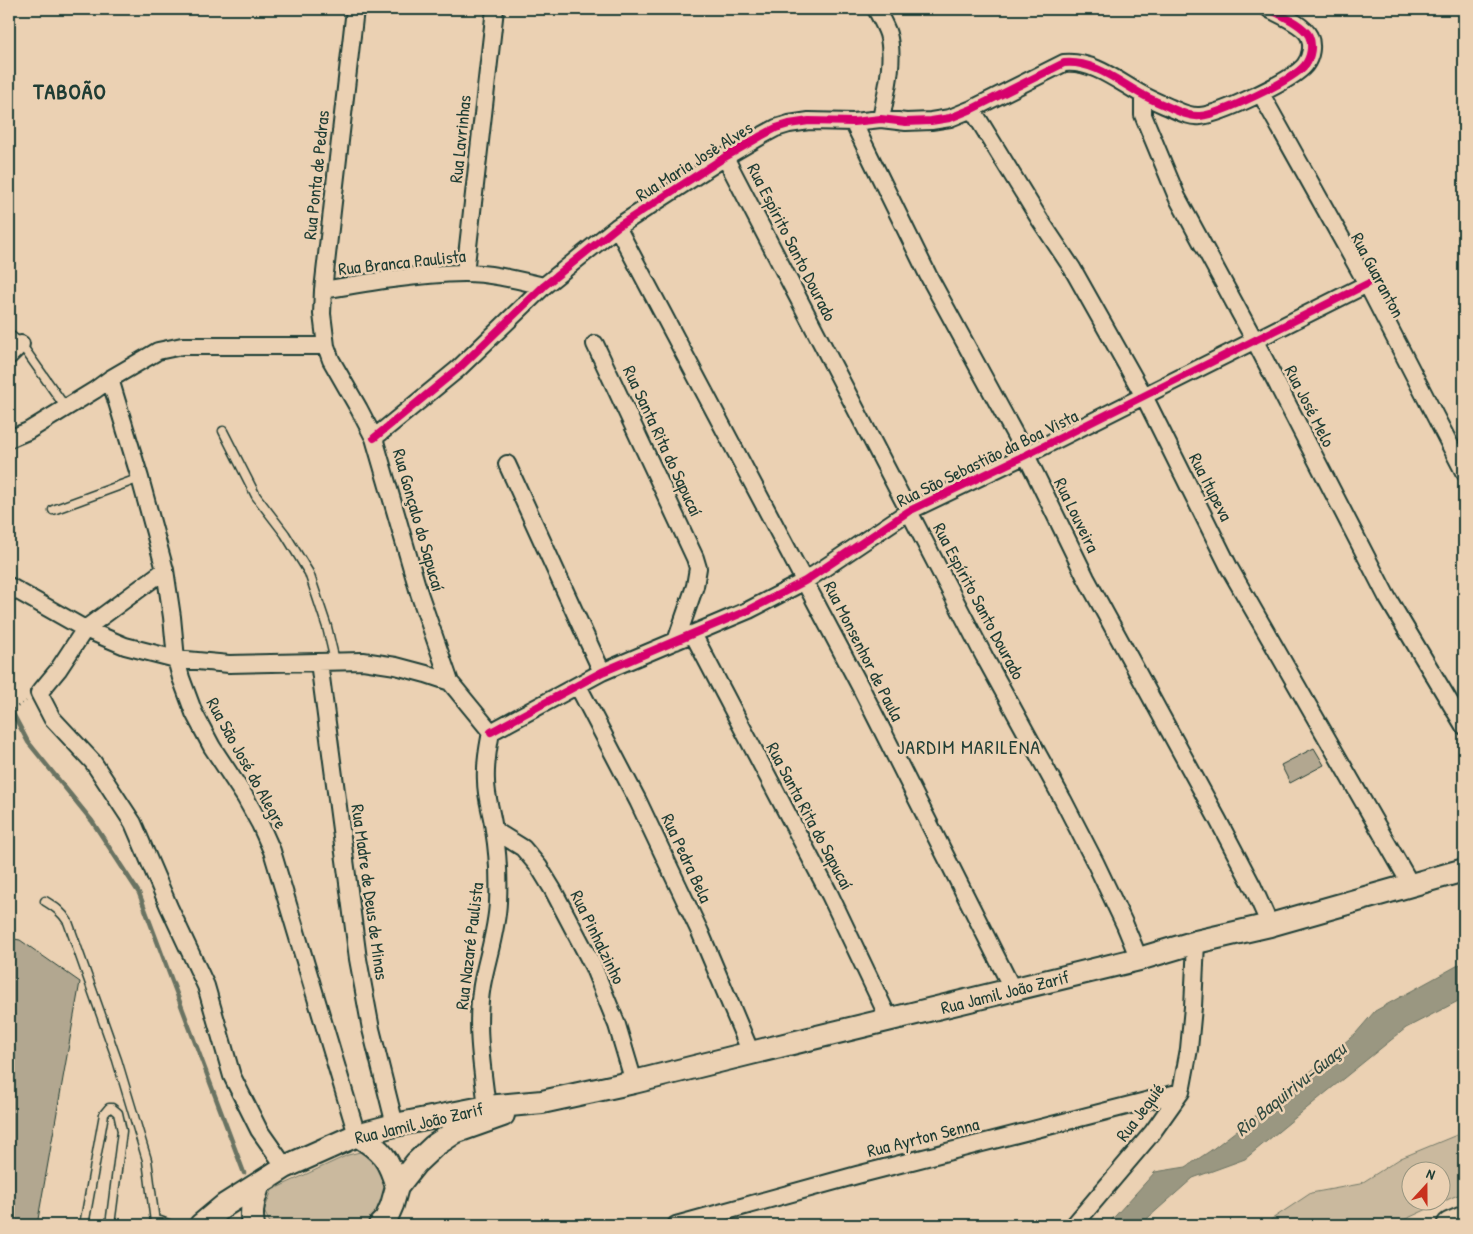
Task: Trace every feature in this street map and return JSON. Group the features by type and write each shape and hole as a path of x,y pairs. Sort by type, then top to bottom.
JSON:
{"main road":[{"name":"Rua Jamil João Zarif","path":"384,1223 394,1200 397,1187 416,1163 434,1146 455,1132 542,1102 634,1082 1139,959 1196,942 1270,925 1464,870"},
{"name":"Rua Jamil João Zarif","path":"201,1225 225,1205 285,1167 357,1135 395,1125 487,1107 542,1102"},
{"path":"357,1135 377,1148 387,1160 397,1187"},
{"path":"253,1225 251,1216 253,1201 259,1184"},
{"path":"1450,1225 1464,1219"}],"street":[{"name":"Rua Ponta de Pedras","path":"326,346 322,314 323,290 355,9"},
{"name":"Rua Lavrinhas","path":"466,273 495,9"},
{"path":"876,9 888,34 890,59 888,85 880,118"},
{"name":"Rua Maria Josè Alves","path":"374,438 458,369 544,286 618,227 725,157 776,128 809,121 853,122 880,118 906,122 950,118 1064,63 1072,62 1100,71 1143,95 1184,114 1198,116 1214,114 1261,94 1305,65 1312,44 1308,34 1302,28 1269,9"},
{"name":"Rua Guaranton","path":"1261,94 1367,284 1464,472"},
{"name":"Rua José Melo","path":"1143,95 1143,114 1177,197 1255,341 1388,597 1464,726"},
{"name":"Rua Itupeva","path":"972,109 1040,220 1072,268 1144,396 1230,569 1410,885"},
{"name":"Rua Louveira","path":"853,122 928,275 1026,456 1086,578 1218,820 1253,887 1270,925"},
{"name":"Rua Espírito Santo Dourado","path":"725,157 984,656 1063,800 1125,925 1139,959"},
{"name":"Rua Monsenhor de Paula","path":"618,227 861,688 1013,990"},
{"name":"Rua Branca Paulista","path":"323,290 407,277 466,273 501,276 544,286"},
{"name":"Rua São Sebastião da Boa Vista","path":"491,732 602,672 749,610 804,581 909,511 1026,456 1367,284"},
{"name":"Rua Santa Rita do Sapucaí","path":"596,344 698,568 695,586 676,641"},
{"path":"9,439 28,431 158,351 182,346 326,346"},
{"name":"Rua Gonçalo do Sapucaí","path":"326,346 331,360 374,438 419,593 450,682"},
{"name":"Rua São José do Alegre","path":"110,379 165,570 176,659 194,714 212,747 245,797 272,851 357,1135"},
{"path":"507,464 602,672"},
{"path":"165,570 85,629 58,670 39,693 52,718 93,762 133,823 206,986 232,1076 259,1130 285,1167"},
{"path":"9,586 85,629 125,646 176,659 229,664 363,661 396,666 450,682 491,732"},
{"name":"Rua Santa Rita do Sapucaí","path":"693,634 830,895 889,1019"},
{"name":"Rua Madre de Deus de Minas","path":"327,662 358,959 370,1029 395,1125"},
{"name":"Rua Pedra Bela","path":"578,686 638,801 680,888 751,1053"},
{"name":"Rua Nazaré Paulista","path":"487,1107 480,1048 479,1016 482,986 498,905 494,830 487,798 485,764 491,732"},
{"name":"Rua Pinhalzinho","path":"494,830 526,851 539,867 553,890 593,966 617,1025 634,1082"},
{"name":"Rua Jequié","path":"1074,1225 1152,1133 1181,1092 1189,1049 1196,942"},
{"name":"Rua Ayrton Senna","path":"676,1225 856,1175 1181,1092"}],"lane":[{"path":"13,345 66,408"},
{"path":"223,431 256,496 285,534 309,573 327,627 327,662"},
{"path":"52,510 140,478"},
{"path":"45,901 62,913 68,922 114,1051 147,1160 154,1224 160,1221 171,1225"},
{"path":"84,1225 104,1114 109,1108 112,1108 118,1113 122,1131 110,1225"}],"path":[{"path":"9,712 39,693"}],"shaded area":[{"name":"Rio Baquirivu-Guaçu","path":"1464,962 1464,998 1406,1028 1245,1159 1193,1178 1140,1225 1107,1225 1155,1172 1186,1167 1210,1151 1288,1091 1356,1033 1375,1011"},
{"path":"1464,1132 1464,1192 1450,1199 1450,1162 1400,1162 1400,1212 1421,1212 1393,1225 1263,1225 1311,1193 1360,1184 1401,1158"},
{"path":"360,1152 379,1159 386,1177 384,1192 376,1215 365,1225 271,1225 264,1211 272,1190 348,1155"}],"building":[{"path":"1314,748 1324,765 1290,783 1281,765"},
{"path":"9,938 20,940 80,982 37,1225 9,1225"}],"waterway":[{"path":"9,706 28,742 92,821 139,893 244,1173"}],"cycle path":[{"path":"374,438 458,369 544,286 617,227 725,157 776,128 809,121 853,122 881,119 906,122 950,118 1064,63 1075,63 1095,68 1146,97 1185,114 1196,116 1210,114 1272,88 1298,72 1307,62 1311,47 1309,36 1291,20 1269,9"},
{"path":"491,732 602,672 749,610 805,581 909,511 1026,455 1367,284"}],"district":[{"name":"TABOÃO","path":"70,91"},
{"name":"JARDIM MARILENA","path":"969,746"}]}
